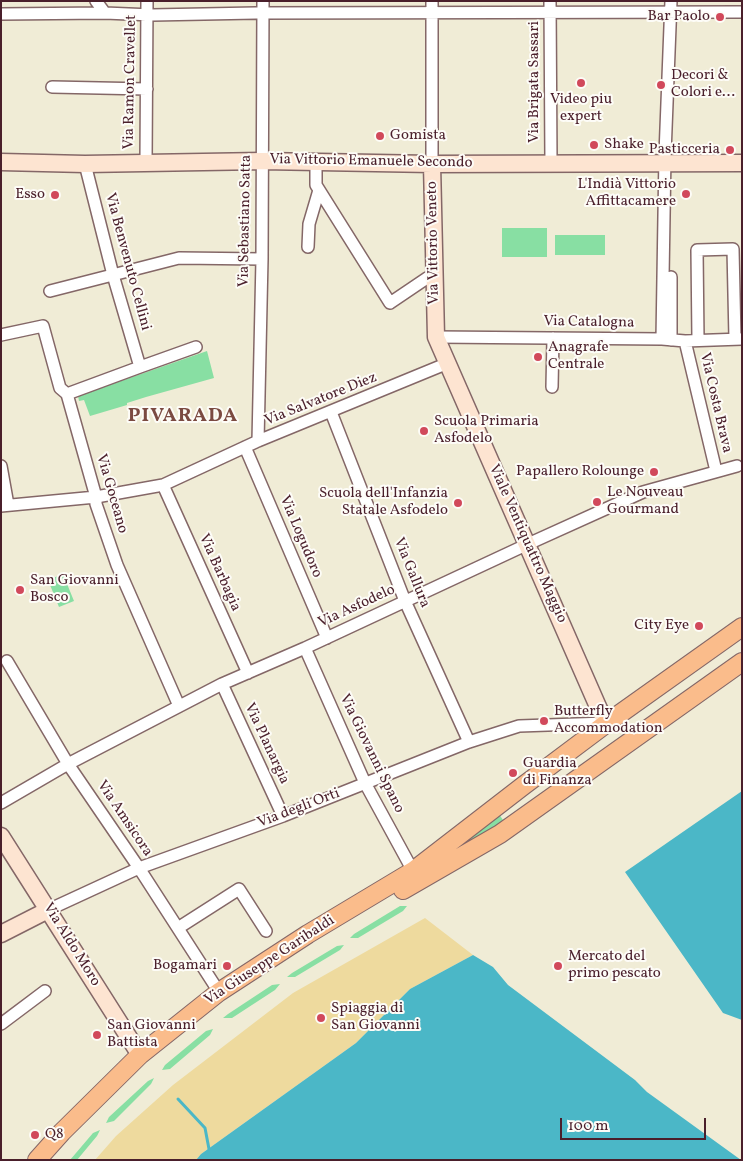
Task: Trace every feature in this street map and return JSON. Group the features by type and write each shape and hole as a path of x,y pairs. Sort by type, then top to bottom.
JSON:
{"main road":[{"name":"Via Giuseppe Garibaldi","path":"51,1160 146,1064 226,1001 435,863 529,782 742,627"},
{"name":"Via Giuseppe Garibaldi","path":"36,1160 140,1055 219,992 308,934 413,871 500,834 742,662"},
{"path":"607,724 610,738 616,743 624,745"},
{"path":"536,808 538,803 537,797 527,786 529,782 534,780 543,794 553,796"}],"street":[{"path":"96,1 106,14"},
{"name":"Via Ramon Cravellet","path":"146,162 147,1"},
{"path":"1,14 147,14 262,7 671,7 742,12"},
{"name":"Via Sebastiano Satta","path":"258,441 262,259 262,7"},
{"name":"Via Vittorio Veneto","path":"432,7 432,164 436,337 448,363"},
{"name":"Via Brigata Sassari","path":"550,7 551,163"},
{"path":"666,339 667,249 665,163 671,7"},
{"path":"52,87 146,89"},
{"name":"Via Vittorio Emanuele Secondo","path":"1,162 85,164 262,161 432,164 742,163"},
{"path":"316,162 316,185 390,303 427,278 434,277"},
{"name":"Via Benvenuto Cellini","path":"85,164 113,275 140,367"},
{"path":"308,247 308,224 319,190"},
{"path":"667,249 670,197"},
{"path":"698,340 697,250 734,249 738,339"},
{"path":"50,290 179,258 262,259"},
{"name":"Via Goceano","path":"1,335 43,326 60,388 67,394 96,497 96,504 117,565 179,706"},
{"name":"Via Catalogna","path":"436,337 666,339 685,341 738,339"},
{"path":"552,387 553,338"},
{"name":"Via Costa Brava","path":"685,341 716,471"},
{"path":"67,394 196,347"},
{"name":"Via Salvatore Diez","path":"4,505 96,497 163,485 258,441 448,363"},
{"name":"Viale Ventiquattro Maggio","path":"448,363 607,724"},
{"name":"Via Gallura","path":"332,412 405,601 469,742"},
{"name":"Via Logudoro","path":"245,448 327,638"},
{"path":"1,466 4,505"},
{"name":"Via Asfodelo","path":"1,803 68,764 222,684 327,638 643,492 737,466"},
{"name":"Via Barbagia","path":"163,485 248,673"},
{"name":"Via Giovanni Spano","path":"305,648 365,783 413,871"},
{"name":"Via Amsicora","path":"7,661 68,764 139,868 219,992"},
{"name":"Via Planargia","path":"222,684 283,816"},
{"name":"Via degli Orti","path":"1,934 139,868 283,816 469,742 519,726 607,724"},
{"name":"Via Aldo Moro","path":"1,836 140,1055"},
{"path":"178,928 239,889 266,931"},
{"path":"1,1024 46,991"}],"green space":[{"path":"502,228 547,228 547,257 502,257"},
{"path":"555,235 605,235 605,255 555,255"},
{"path":"207,351 214,378 146,397 90,416 84,400 79,401 78,396"},
{"path":"63,574 74,601 59,607 48,580"},
{"path":"497,811 505,823 436,864"},
{"path":"400,906 407,906 403,911 358,938 350,938 354,934"},
{"path":"344,945 340,950 295,977 287,977 337,946"},
{"path":"280,984 275,990 232,1018 223,1018 272,985"},
{"path":"213,1029 210,1035 170,1069 162,1070 165,1065 206,1031"},
{"path":"154,1078 151,1084 114,1121 106,1123 109,1117 148,1081"},
{"path":"100,1130 77,1160 70,1160 93,1133"}],"sand":[{"name":"Spiaggia di San Giovanni","path":"425,918 473,955 410,989 356,1043 201,1154 196,1160 95,1160 116,1136 173,1085 293,993"}],"water":[{"path":"742,791 742,1020 723,1013 625,872"},
{"path":"473,955 493,967 508,985 635,1080 647,1092 741,1160 196,1160 201,1154 356,1043 410,989"}],"waterway":[{"path":"178,1099 205,1128 209,1149"}],"place":[{"name":"Bar Paolo","path":"720,17"},
{"name":"Video piu expert","path":"581,83"},
{"name":"Decori & Colori e...","path":"661,85"},
{"name":"Gomista","path":"380,136"},
{"name":"Shake","path":"594,145"},
{"name":"Pasticceria","path":"730,150"},
{"name":"L'Indià Vittorio Affittacamere","path":"686,194"},
{"name":"Esso","path":"55,195"},
{"name":"Anagrafe Centrale","path":"538,357"},
{"name":"Scuola Primaria Asfodelo","path":"424,431"},
{"name":"Papallero Rolounge","path":"654,472"},
{"name":"Le Nouveau Gourmand","path":"597,502"},
{"name":"Scuola dell'Infanzia Statale Asfodelo","path":"458,503"},
{"name":"San Giovanni Bosco","path":"20,590"},
{"name":"City Eye","path":"699,626"},
{"name":"Butterfly Accommodation","path":"544,721"},
{"name":"Guardia di Finanza","path":"513,773"},
{"name":"Bogamari","path":"227,966"},
{"name":"Mercato del primo pescato","path":"558,966"},
{"name":"Spiaggia di San Giovanni","path":"321,1018"},
{"name":"San Giovanni Battista","path":"97,1035"},
{"name":"Q8","path":"35,1135"}],"district":[{"name":"PIVARADA","path":"183,417"}]}
